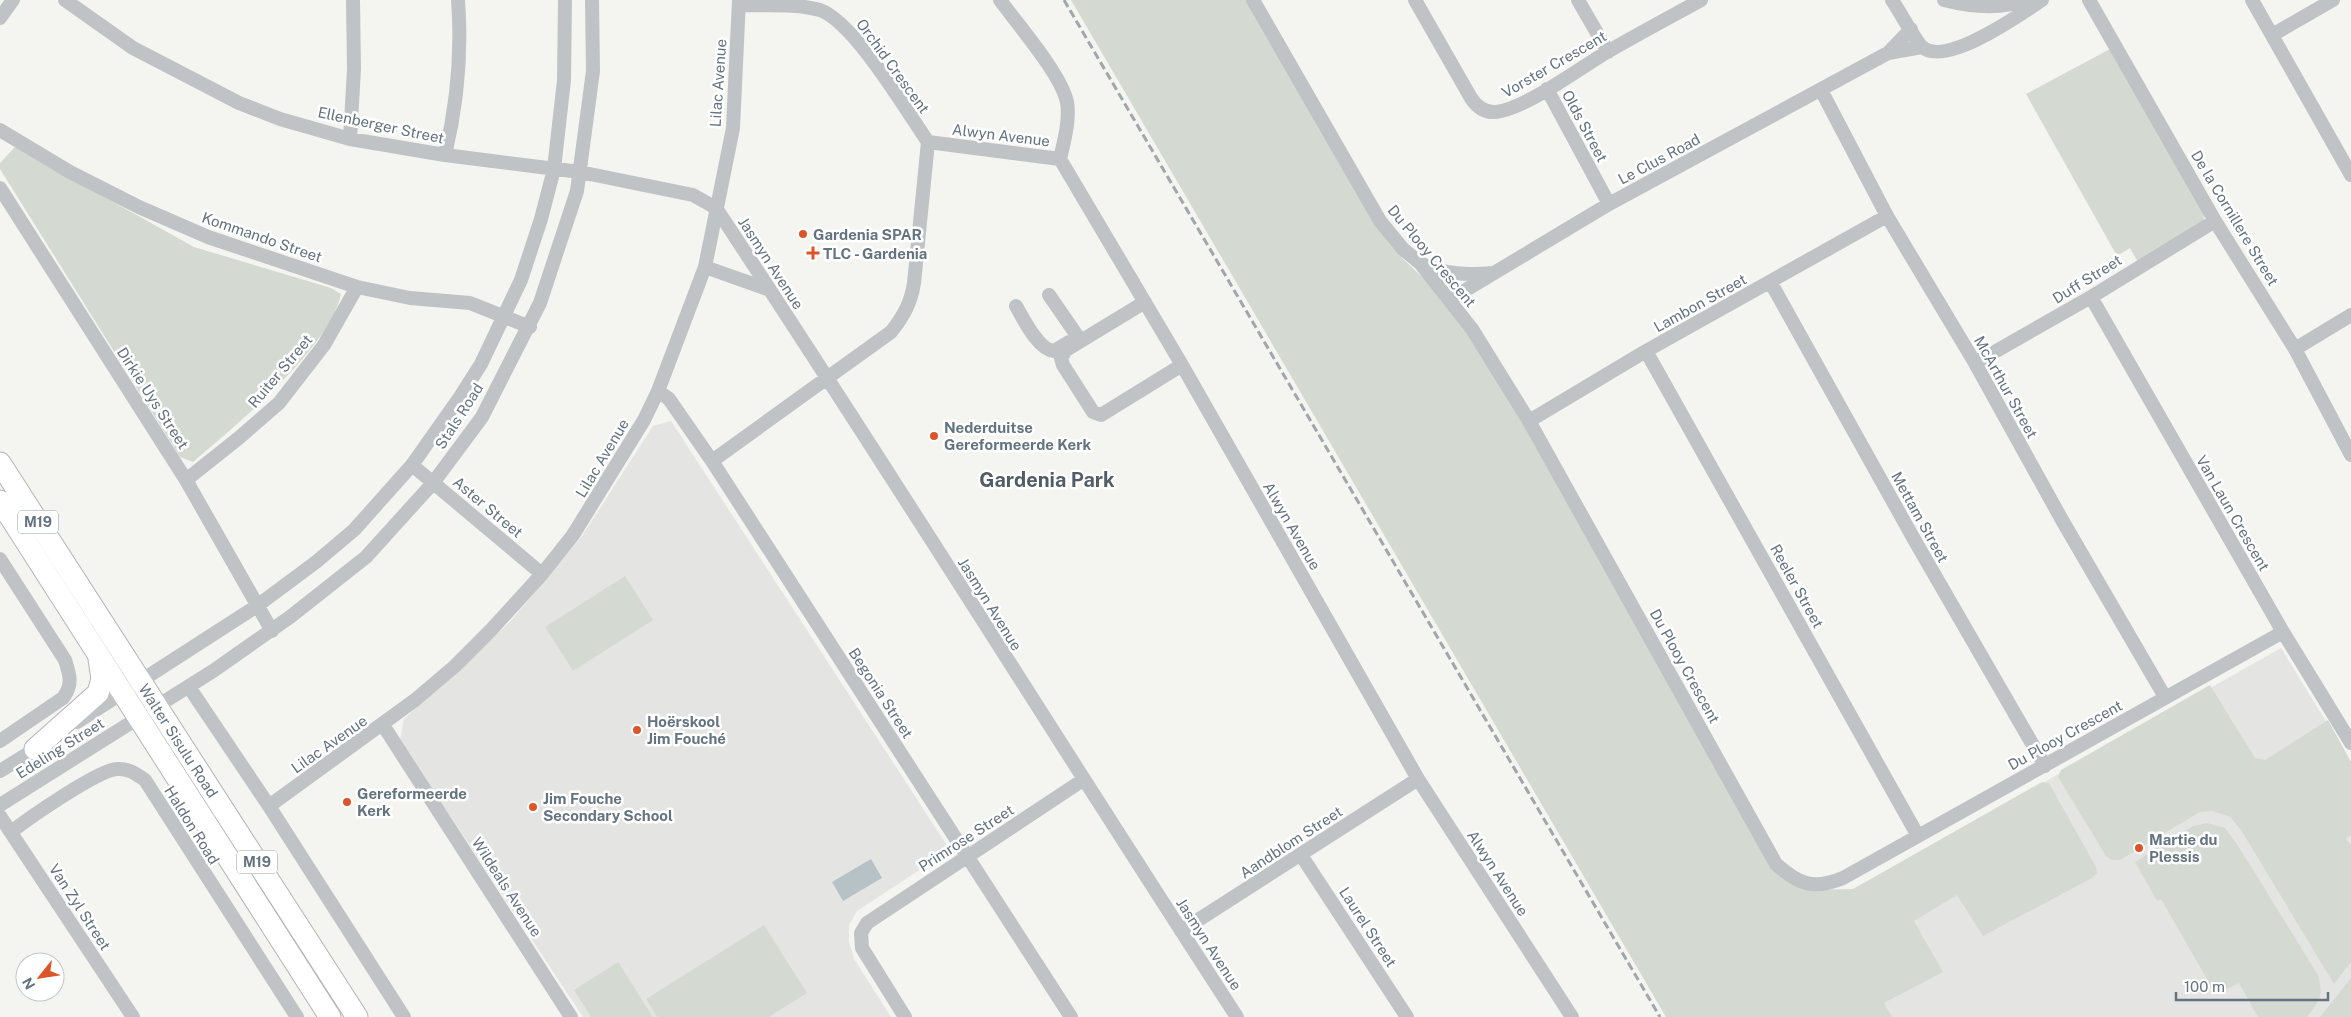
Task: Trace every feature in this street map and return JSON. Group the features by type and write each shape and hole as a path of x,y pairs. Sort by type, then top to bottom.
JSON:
{"highway":[{"name":"Walter Sisulu Road","path":"0,463 35,536 99,657 138,719 165,757 223,852 330,1017"},
{"name":"Walter Sisulu Road","path":"0,500 35,536 141,682 357,1017"},
{"path":"34,749 98,693 102,679 99,657"}],"street":[{"path":"0,18 12,0"},
{"name":"Ellenberger Street","path":"65,0 134,48 239,103 280,119 350,139 445,155 580,172 693,195 716,208"},
{"path":"350,139 354,69 353,0"},
{"path":"445,155 452,126 458,81 460,43 458,0"},
{"name":"Stals Road","path":"123,694 257,606 316,562 354,530 412,465 481,364 521,280 541,219 554,169 564,80 565,0"},
{"name":"Stals Road","path":"138,719 272,631 366,558 433,483 482,417 530,327 540,303 577,191 593,72 592,0"},
{"path":"1000,0 1060,82 1067,103 1067,124 1060,159"},
{"name":"Du Plooy Crescent","path":"1253,0 1380,221 1403,249 1420,263 1472,329 1528,421 1776,864 1798,882 1828,884 1843,878 2282,632"},
{"name":"Vorster Crescent","path":"1415,0 1476,105 1483,110 1493,113 1503,111 1547,89 1608,52 1701,0"},
{"path":"1578,0 1608,52"},
{"path":"1892,0 1922,47"},
{"path":"1944,0 1964,6 1994,6 2028,0"},
{"name":"Le Clus Road","path":"1888,53 1922,47 1930,51 1940,52 1958,48 1990,32 2042,0"},
{"name":"De la Cornillere Street","path":"2089,0 2215,221 2295,348 2351,454"},
{"path":"2252,0 2351,176"},
{"path":"2272,35 2333,0"},
{"name":"Orchid Crescent","path":"739,2 801,7 820,11 840,22 856,39 928,142"},
{"name":"Lilac Avenue","path":"269,806 383,725 455,666 542,574 573,535 601,492 658,391 705,268 733,128 739,2"},
{"name":"Le Clus Road","path":"1449,300 1609,204 1888,53 1911,29"},
{"name":"Olds Street","path":"1547,89 1609,204"},
{"name":"McArthur Street","path":"1821,90 1887,216 1975,364 2062,520 2165,697"},
{"name":"Kommando Street","path":"1,133 139,208 208,237 357,287 410,298 470,303 530,327"},
{"path":"712,461 891,332 907,309 914,283 928,142"},
{"name":"Alwyn Avenue","path":"928,142 1060,159 1182,366 1418,779 1572,1017"},
{"name":"Dirkie Uys Street","path":"0,188 186,480 272,631"},
{"name":"Jasmyn Avenue","path":"716,208 827,377 1083,780 1237,1017"},
{"name":"Lambon Street","path":"1528,421 1646,351 1771,283 1887,216"},
{"name":"Duff Street","path":"1975,364 2091,297 2215,221"},
{"path":"1420,263 1432,269 1457,274 1496,273"},
{"path":"705,268 770,290"},
{"name":"Mettam Street","path":"1771,283 1915,541 2045,766"},
{"name":"Ruiter Street","path":"186,480 279,403 324,346 357,287"},
{"path":"1049,295 1078,336"},
{"name":"Van Laun Crescent","path":"2091,297 2282,632 2351,743"},
{"path":"1016,306 1030,330 1049,351 1054,351 1143,300"},
{"path":"1143,300 1066,350 1061,358 1063,365 1093,412 1101,415 1182,366"},
{"path":"2295,348 2351,315"},
{"name":"Reeler Street","path":"1646,351 1918,836"},
{"name":"Begonia Street","path":"658,391 669,399 712,461 1071,1017"},
{"name":"Aster Street","path":"412,465 542,574"},
{"path":"0,559 65,660 70,677 69,689 63,698 0,741"},
{"path":"189,687 269,806 404,1017"},
{"name":"Edeling Street","path":"0,771 123,694"},
{"name":"Edeling Street","path":"0,805 138,719"},
{"name":"Wildeals Avenue","path":"383,725 572,1017"},
{"name":"Haldon Road","path":"11,832 99,774 116,769 135,773 145,780 296,1017"},
{"name":"Aandblom Street","path":"1181,931 1418,779"},
{"name":"Primrose Street","path":"905,1017 862,948 861,934 867,923 1083,780"},
{"name":"Van Zyl Street","path":"0,816 132,1017"},
{"name":"Laurel Street","path":"1301,855 1406,1017"}],"shaded area":[{"path":"1071,0 1248,0 1377,227 1402,258 1453,306 1467,326 1775,865 1809,890 1853,889 2042,782 2049,783 2096,867 2097,873 2092,878 1983,936 1957,895 1914,921 1943,972 1884,1003 1892,1017 1666,1017"},
{"path":"2112,48 2203,208 2204,222 2139,264 2130,248 2117,256 2026,94"},
{"path":"15,147 194,247 331,288 341,294 333,315 319,338 300,362 256,407 193,462 180,457 0,169 0,163"},
{"name":"Hoërskool Jim Fouché","path":"671,421 950,850 857,911 849,925 849,941 854,959 891,1017 583,1017 400,740 404,719 508,624 582,536 653,426"},
{"path":"625,576 653,620 573,671 545,627"},
{"name":"Martie du Plessis","path":"2281,648 2351,762 2351,1017 1859,1017 1804,918"},
{"path":"2210,685 2255,758 2265,760 2328,720 2351,762 2351,835 2346,839 2351,845 2351,962 2334,984 2241,830 2230,817 2213,811 2200,812 2120,860 2112,860 2106,856 2058,777 2061,770"},
{"path":"2207,823 2225,828 2237,844 2318,975 2321,988 2320,998 2307,1017 2258,1017 2239,983 2216,995 2161,899 2157,901 2135,862 2193,826"},
{"path":"871,859 882,878 843,901 832,882"},
{"path":"764,925 807,993 769,1017 657,1017 646,999"},
{"path":"618,962 653,1017 591,1017 574,990"},
{"path":"2351,978 2351,1017 2320,1017"}],"railway":[{"path":"1064,0 1660,1017"}],"place":[{"name":"Gardenia SPAR","path":"803,234"},
{"name":"TLC - Gardenia","path":"813,253"},
{"name":"Nederduitse Gereformeerde Kerk","path":"934,436"},
{"name":"Hoërskool Jim Fouché","path":"637,730"},
{"name":"Gereformeerde Kerk","path":"347,802"},
{"name":"Jim Fouche Secondary School","path":"533,807"},
{"name":"Martie du Plessis","path":"2139,848"}],"district":[{"name":"Gardenia Park","path":"1047,480"}]}
